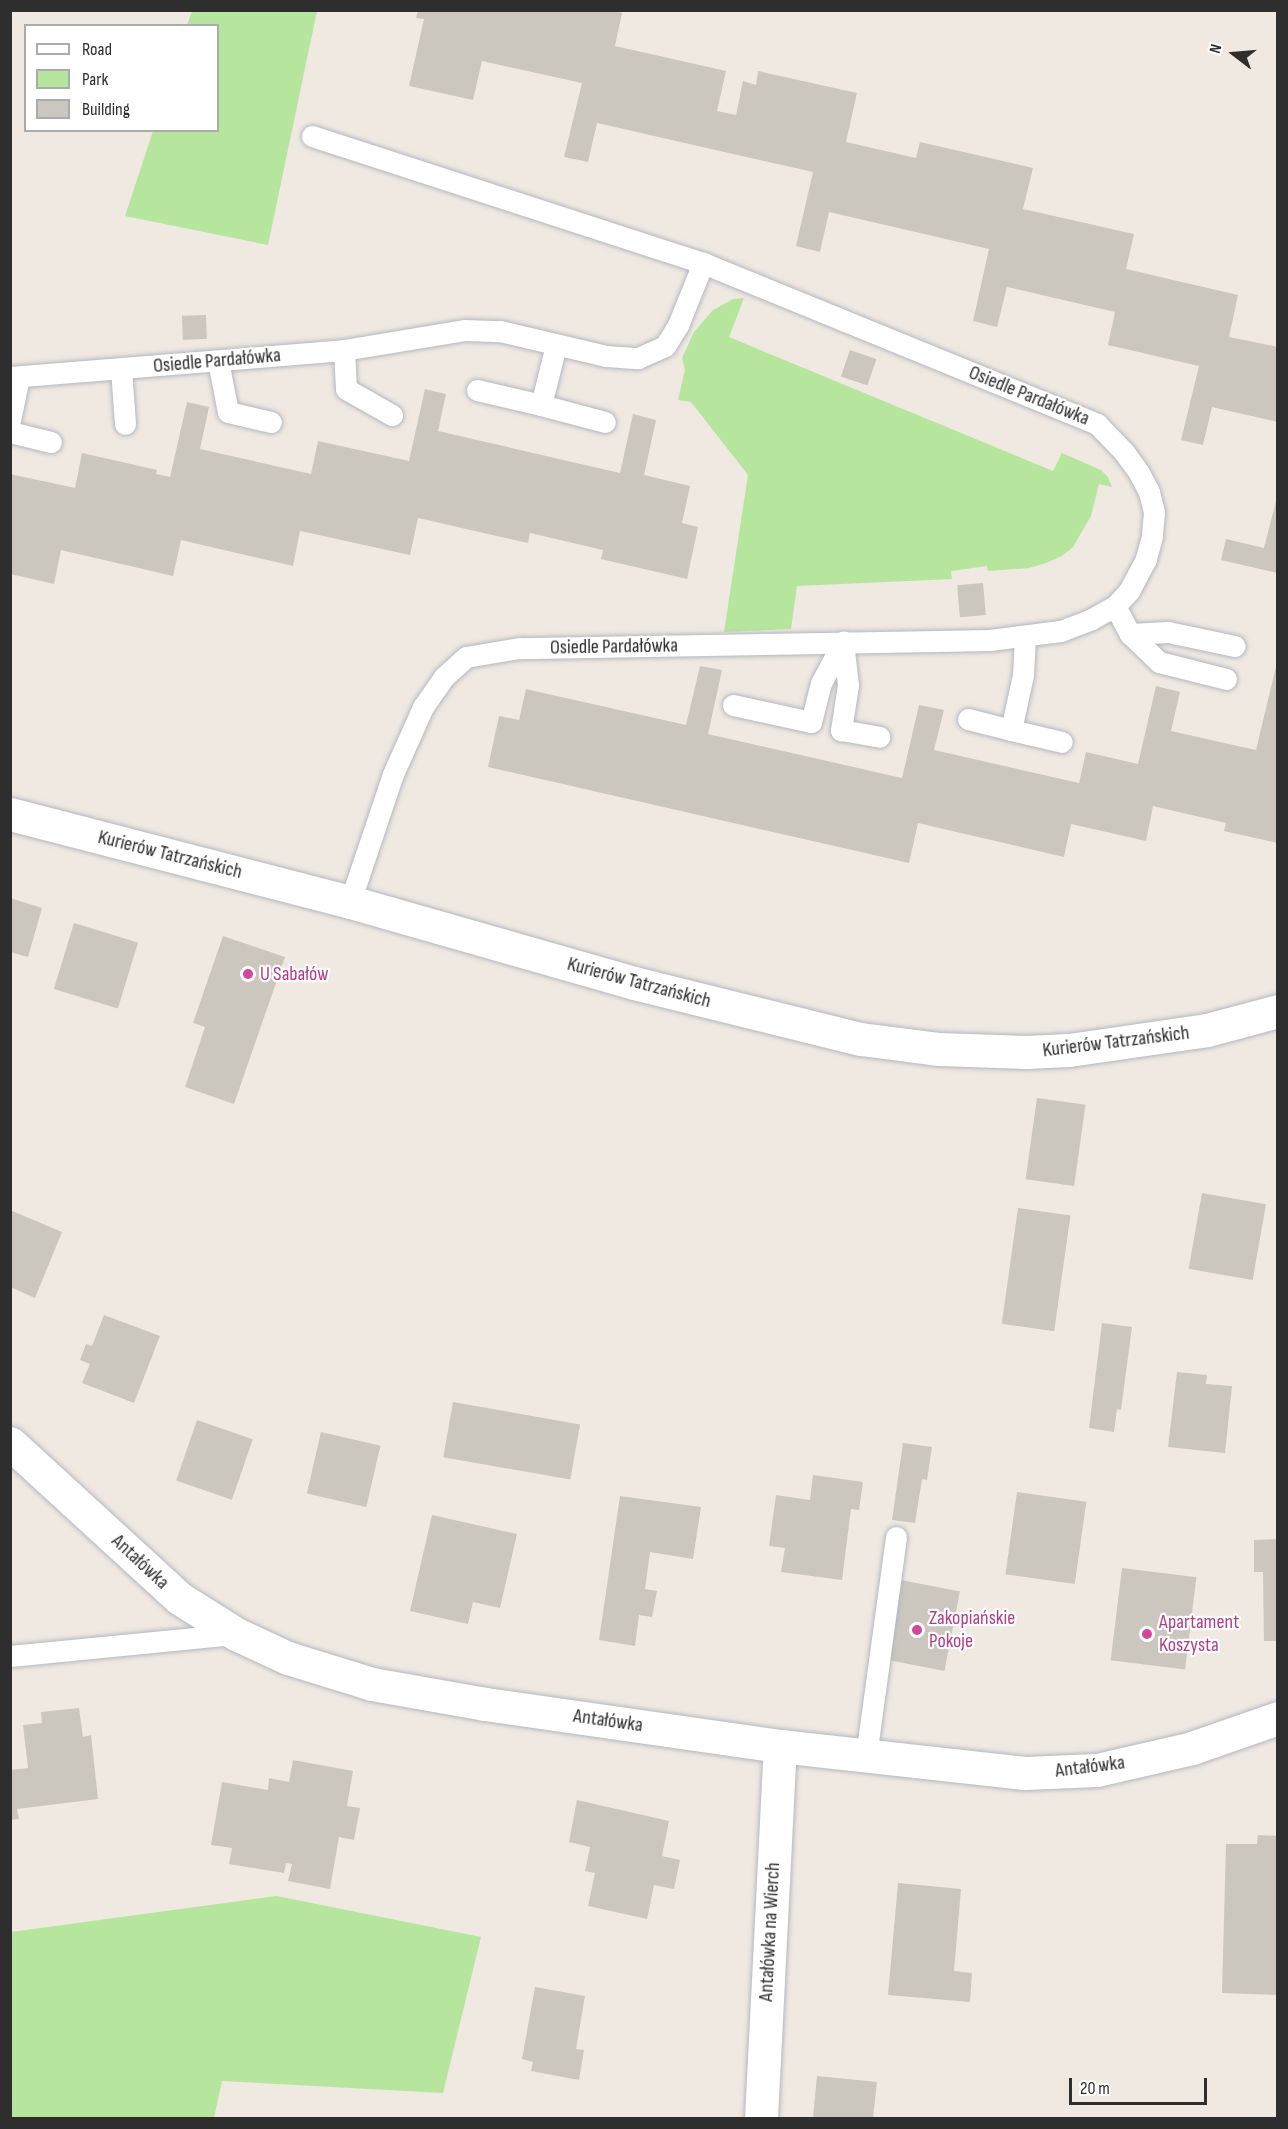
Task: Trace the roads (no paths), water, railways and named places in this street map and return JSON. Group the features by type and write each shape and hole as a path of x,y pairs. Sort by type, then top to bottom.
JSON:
{"street":[{"name":"Kurierów Tatrzańskich","path":"10,814 350,902 646,986 861,1039 911,1046 1026,1052 1069,1050 1138,1042 1208,1030 1278,1011"},
{"name":"Antałówka","path":"10,1443 179,1598 236,1634 288,1658 372,1684 780,1746 1025,1773 1097,1770 1192,1748 1278,1718"},
{"name":"Antałówka na Wierch","path":"761,2118 780,1746"}],"lane":[{"path":"312,136 703,263"},
{"name":"Osiedle Pardałówka","path":"15,377 344,350 465,330 500,331 606,356 638,358 665,346 678,325 703,263 1097,424 1124,452 1139,473 1149,492 1154,512 1152,536 1139,576 1114,606 1092,619 1060,631 1025,637 519,648 466,657 444,677 423,707 393,774 350,902"},
{"path":"541,405 556,345"},
{"path":"344,350 346,389 392,416"},
{"path":"218,361 228,412 271,422"},
{"path":"121,369 125,424"},
{"path":"10,420 15,377"},
{"path":"477,390 605,422"},
{"path":"10,432 51,442"},
{"path":"1114,606 1130,634 1159,662 1226,679"},
{"path":"1130,634 1168,632 1235,646"},
{"path":"1011,730 1023,675 1025,637"},
{"path":"733,705 811,722 821,683 843,642"},
{"path":"843,642 848,685 841,730 879,737"},
{"path":"968,719 1062,742"},
{"path":"866,1756 896,1537"},
{"path":"10,1656 236,1634"}],"place":[{"name":"U Sabałów","path":"248,974"},
{"name":"Zakopiańskie Pokoje","path":"917,1630"},
{"name":"Apartament Koszysta","path":"1147,1634"}]}
